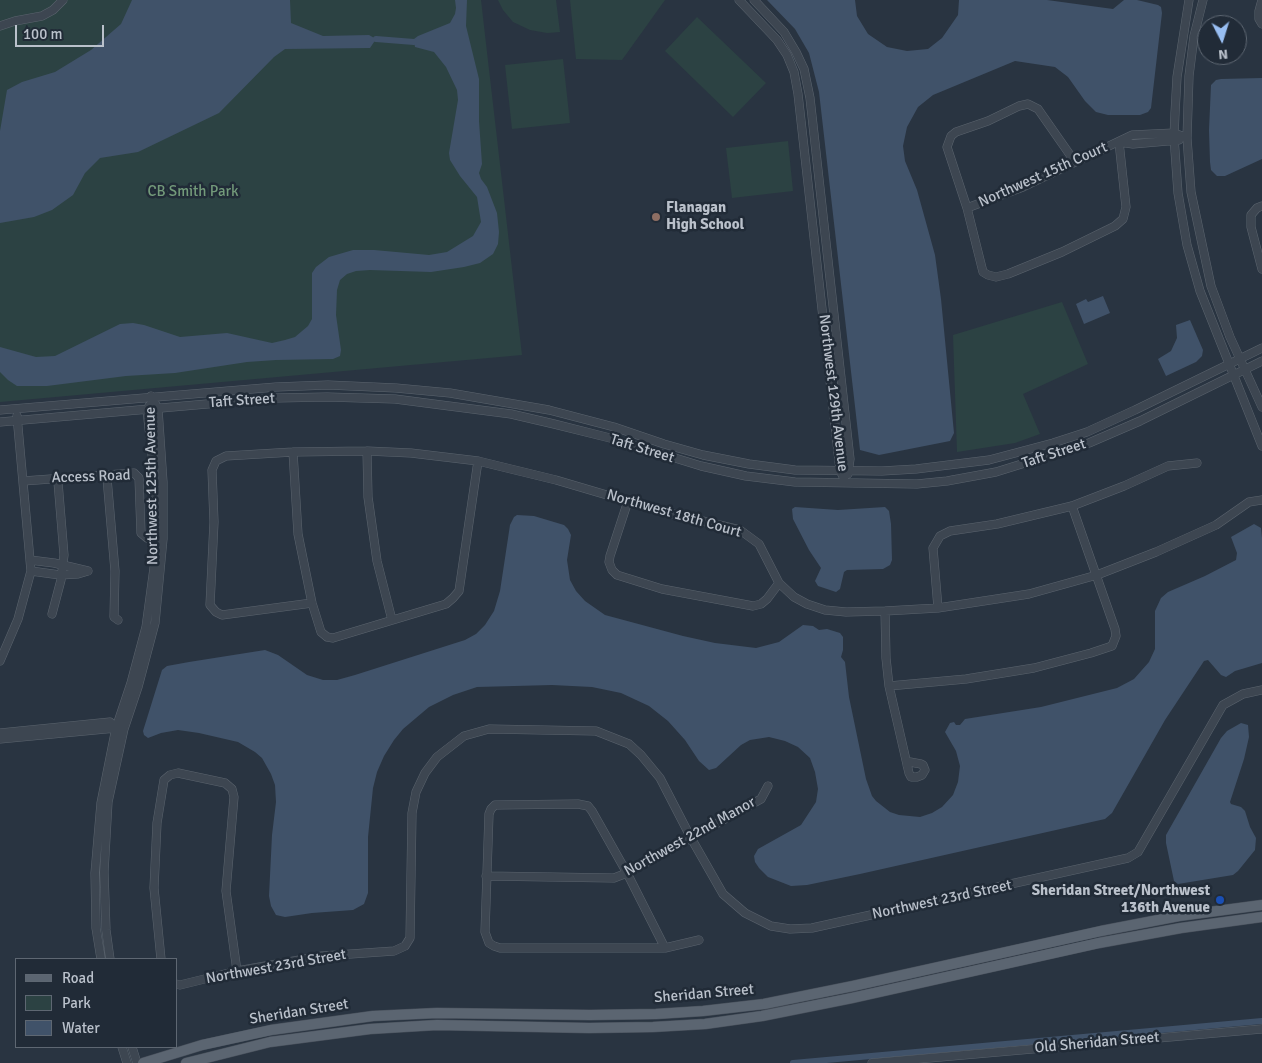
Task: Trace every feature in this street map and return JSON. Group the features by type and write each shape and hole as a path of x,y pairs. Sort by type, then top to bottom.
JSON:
{"main road":[{"name":"Sheridan Street","path":"143,1063 202,1045 271,1030 373,1016 437,1013 656,1014 703,1012 764,1004 1144,922 1262,905"},
{"name":"Sheridan Street","path":"186,1063 270,1042 370,1029 437,1025 589,1028 705,1024 762,1016 852,998 1181,928 1262,917"}],"street":[{"path":"0,26 42,16 53,10 63,0"},
{"name":"Northwest 129th Avenue","path":"738,0 777,40 787,55 794,72 840,470 846,483"},
{"name":"Northwest 129th Avenue","path":"754,0 784,32 804,69 810,98 850,460 846,483"},
{"path":"1189,0 1177,77 1174,133 1178,193 1200,291 1262,446"},
{"path":"1202,0 1194,36 1189,76 1187,138 1191,192 1211,286 1240,360 1262,407"},
{"path":"1262,0 1258,11 1262,24"},
{"path":"1075,162 1038,109 1028,104 956,132 948,141 949,156 968,208 983,272 996,277 1008,274 1062,252 1115,226 1123,219 1126,207 1119,142"},
{"name":"Northwest 15th Court","path":"968,208 1023,187 1132,135 1174,133 1187,138"},
{"name":"Northwest 15th Court","path":"1119,142 1132,144 1175,142 1187,138"},
{"path":"810,203 820,194"},
{"path":"1262,206 1251,215 1250,227 1262,269"},
{"name":"Taft Street","path":"0,410 276,387 328,385 396,388 450,393 569,414 703,455 749,464 795,470 882,471 989,460 1054,443 1086,432 1135,410 1262,348"},
{"name":"Taft Street","path":"0,422 276,398 395,399 511,414 577,429 700,466 746,476 795,482 917,484 947,481 996,472 1089,443 1140,421 1262,361"},
{"name":"Northwest 125th Avenue","path":"110,958 106,930 104,872 108,802 124,729 138,687 155,623 163,482 158,409 151,396"},
{"name":"Northwest 125th Avenue","path":"101,958 96,928 95,873 101,803 116,728 131,684 146,627 159,539 148,410 151,396"},
{"path":"0,661 18,619 31,571 17,409"},
{"path":"1135,410 1140,421"},
{"path":"1054,443 1057,453"},
{"path":"661,455 664,444"},
{"path":"367,451 368,497 377,561 392,620"},
{"name":"Northwest 18th Court","path":"312,603 222,615 216,612 210,605 214,530 212,470 216,461 226,456 293,452 367,451 478,461 556,480 661,511 740,530 759,544 779,583 794,597 807,604 826,610 846,612 938,608 1030,594 1097,575 1156,552 1216,525 1249,502 1262,500"},
{"path":"293,452 298,534 312,603 321,632 327,637 333,638 446,604 453,598 458,591 478,461"},
{"path":"938,608 934,548 940,536 950,531 997,524 1072,506 1124,486 1168,466 1197,463"},
{"path":"945,466 947,481"},
{"name":"Access Road","path":"23,481 134,473 139,478 141,533 147,538 159,539"},
{"path":"108,478 115,571 114,617 118,620"},
{"path":"52,614 61,580 60,575 64,565 58,482"},
{"path":"628,501 609,562 612,570 617,575 662,589 753,606 767,600 779,583"},
{"path":"889,686 966,679 1034,668 1112,646 1116,636 1097,575 1072,506"},
{"path":"30,560 88,571 78,574 60,575 31,571"},
{"path":"885,611 886,658 889,686 907,765"},
{"name":"Northwest 23rd Street","path":"178,984 322,956 394,951 405,946 410,938 412,813 416,792 424,773 437,757 464,736 489,729 596,731 630,744 660,778 691,838 724,894 745,913 771,926 790,929 812,928 1128,858 1138,852 1223,705 1243,694 1262,690"},
{"path":"0,733 110,722 116,728"},
{"path":"0,739 116,728"},
{"path":"161,958 154,888 157,824 164,780 170,775 178,773 225,783 232,790 234,797 226,891 237,971"},
{"name":"Northwest 22nd Manor","path":"486,876 614,878 627,873 761,799 768,786"},
{"path":"665,948 627,873 588,806 578,804 495,805 491,809 489,814 485,932 489,943 500,948 665,948 699,940"},
{"name":"Old Sheridan Street","path":"872,1063 1262,1029"},
{"path":"122,1048 127,1063"},
{"path":"132,1048 138,1063"}],"green space":[{"name":"CB Smith Park","path":"0,0 481,0 522,355 0,402"},
{"path":"498,0 556,0 560,32 547,33 530,30 513,22 503,10"},
{"path":"570,0 665,0 622,60 576,59"},
{"path":"697,17 766,83 733,117 665,51"},
{"path":"563,59 570,123 512,129 505,65"},
{"path":"788,141 793,191 732,198 726,148"},
{"path":"1062,302 1088,364 1023,394 1040,434 1015,443 957,452 953,335"}],"water":[{"path":"132,0 290,0 291,23 323,36 369,35 376,39 370,48 285,49 274,57 219,113 138,152 100,158 85,173 73,195 52,210 34,217 0,223 0,131 7,90 22,82 55,72 91,50 121,24"},
{"path":"455,0 467,0 466,26 479,79 482,164 479,173 487,187 497,213 499,232 498,244 493,254 480,263 431,272 370,270 347,274 340,280 337,290 336,315 341,350 340,356 333,359 247,362 175,373 126,376 47,386 17,386 0,372 0,347 36,357 55,356 120,324 133,323 144,325 180,337 227,333 272,343 285,340 295,337 308,326 312,319 312,273 316,267 329,257 353,250 429,255 447,252 473,236 481,222 477,197 460,176 450,160 449,153 458,100 457,90 446,67 434,52 415,47 414,42 414,39 418,36 450,23 455,14"},
{"path":"767,0 855,0 857,16 868,34 887,47 907,51 928,49 942,38 958,15 959,0 1047,0 1113,9 1124,0 1137,0 1161,7 1162,13 1151,108 1148,112 1140,115 1108,115 1096,112 1085,101 1068,77 1055,67 1015,61 933,95 918,107 907,127 903,146 905,161 917,190 935,255 954,433 950,441 879,455 860,450 819,92 809,53 795,29"},
{"path":"1262,78 1262,159 1225,176 1217,176 1211,170 1210,162 1211,85 1216,80 1221,79"},
{"path":"1103,296 1110,313 1084,324 1076,304 1086,299 1088,302"},
{"path":"1190,320 1203,350 1202,356 1196,362 1166,376 1158,359 1171,351 1177,338 1176,325"},
{"path":"795,507 838,510 885,507 889,511 891,524 892,560 890,565 883,569 847,570 844,572 840,589 836,592 818,586 815,581 821,568 793,519 792,509"},
{"path":"517,515 534,516 564,525 568,529 571,535 567,560 570,580 576,591 585,601 605,615 715,643 756,648 779,642 803,625 813,626 819,630 827,629 840,633 843,637 841,657 845,662 849,697 866,779 872,796 876,801 890,812 899,815 920,817 932,813 942,807 953,795 958,782 960,766 956,751 945,732 950,723 954,722 956,725 960,725 965,719 1041,707 1117,688 1134,679 1149,662 1155,649 1155,611 1161,598 1168,592 1236,560 1237,553 1231,537 1254,524 1261,528 1262,538 1262,663 1235,671 1226,677 1221,675 1208,660 1204,661 1165,720 1112,813 1105,819 860,874 807,885 791,886 768,877 755,862 754,856 758,849 801,825 816,802 818,789 815,772 810,758 798,747 769,737 750,740 741,745 716,768 709,770 699,761 685,740 668,721 649,706 621,693 592,687 552,685 477,687 453,695 429,707 403,729 384,756 373,788 368,837 368,893 364,904 353,910 285,917 276,915 271,906 269,896 272,835 276,802 275,785 271,774 262,758 238,742 178,730 148,738 144,735 143,731 162,670 167,666 265,650 278,655 307,675 323,680 337,680 465,640 476,634 485,625 494,611 500,591 510,525"},
{"path":"1241,723 1248,725 1249,737 1230,802 1245,811 1256,838 1255,850 1233,875 1178,884 1174,881 1166,835 1221,738 1227,731"}],"waterway":[{"path":"376,39 414,42"},
{"path":"793,1063 1262,1021"}],"place":[{"name":"Flanagan High School","path":"656,217"},
{"name":"Sheridan Street/Northwest 136th Avenue","path":"1220,900"}]}
